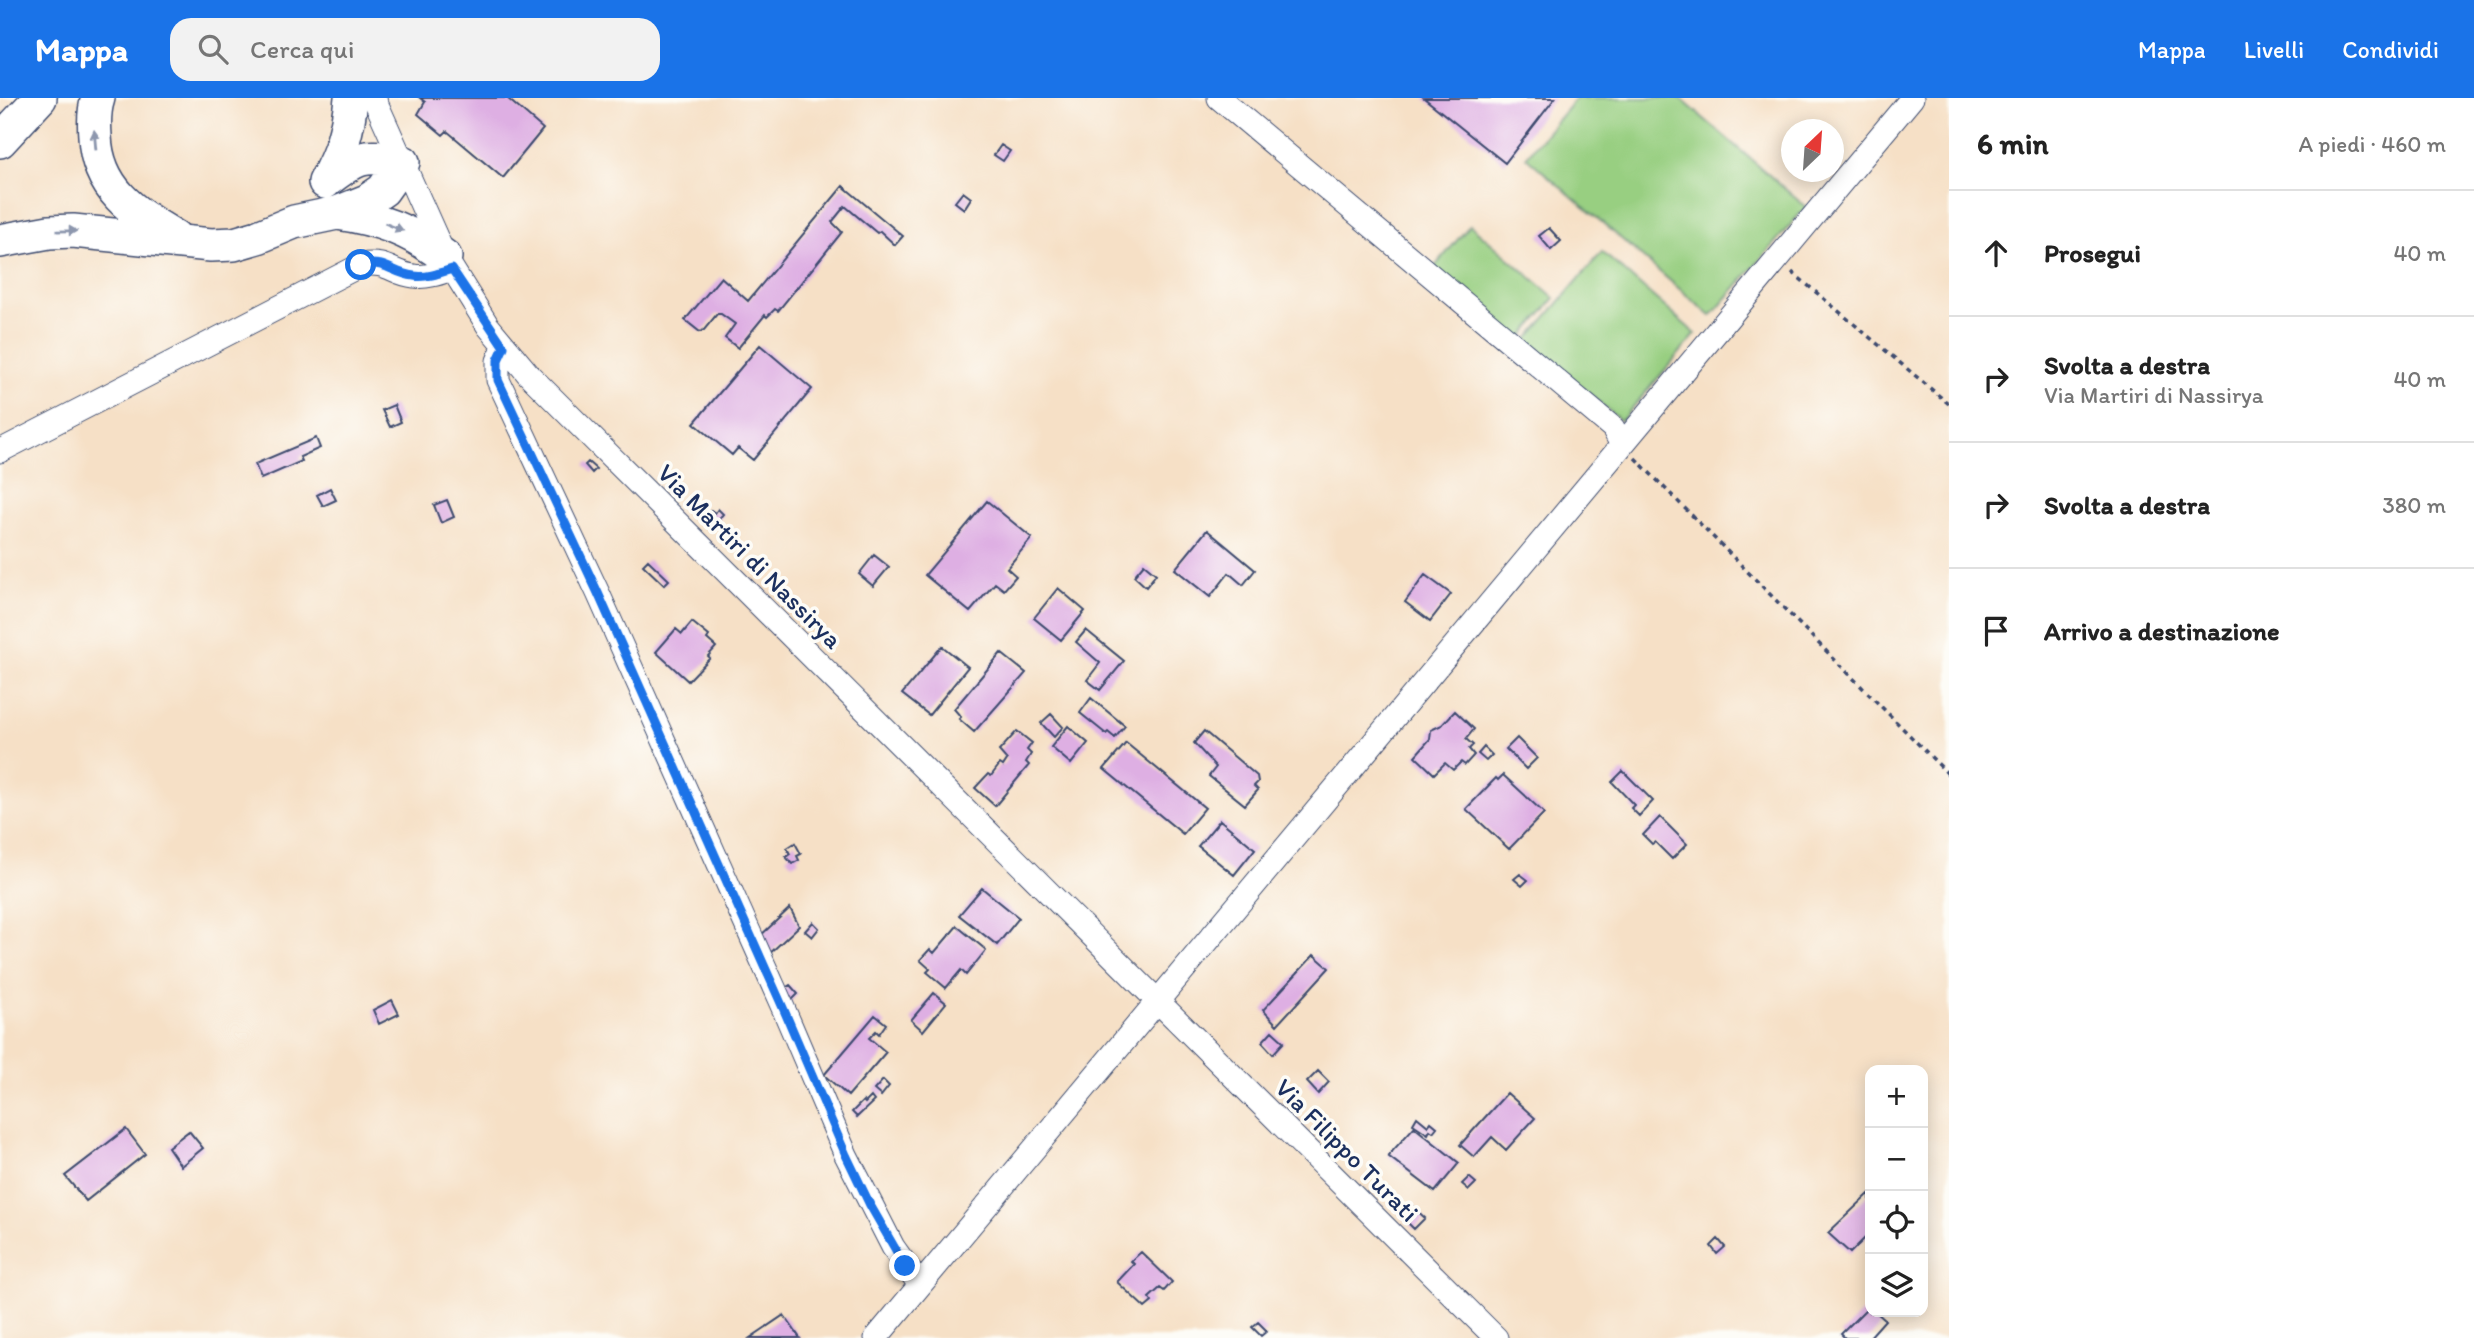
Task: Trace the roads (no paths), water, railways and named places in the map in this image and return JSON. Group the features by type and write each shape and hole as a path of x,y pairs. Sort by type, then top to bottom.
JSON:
{"highway":[{"path":"0,141 40,98"},
{"path":"98,98 94,124 95,145 105,178 137,214 183,241"},
{"path":"294,222 326,181 342,149 351,98"},
{"path":"0,242 49,232 73,231 211,245 234,244 294,222 337,213 366,201 383,190 403,162 366,157 355,161 326,181"},
{"path":"337,213 380,222 421,238 449,263"}],"street":[{"name":"Via Martiri di Nassirya","path":"374,98 449,263 504,347 528,374 1158,1001"},
{"path":"1219,98 1613,428 1622,445"},
{"path":"876,1338 1912,98"},
{"path":"0,451 361,265 375,262 416,277 433,275 449,263"},
{"path":"504,347 498,360 498,380 598,593 846,1155 893,1247 920,1285"},
{"name":"Via Filippo Turati","path":"1158,1001 1496,1338"}]}
